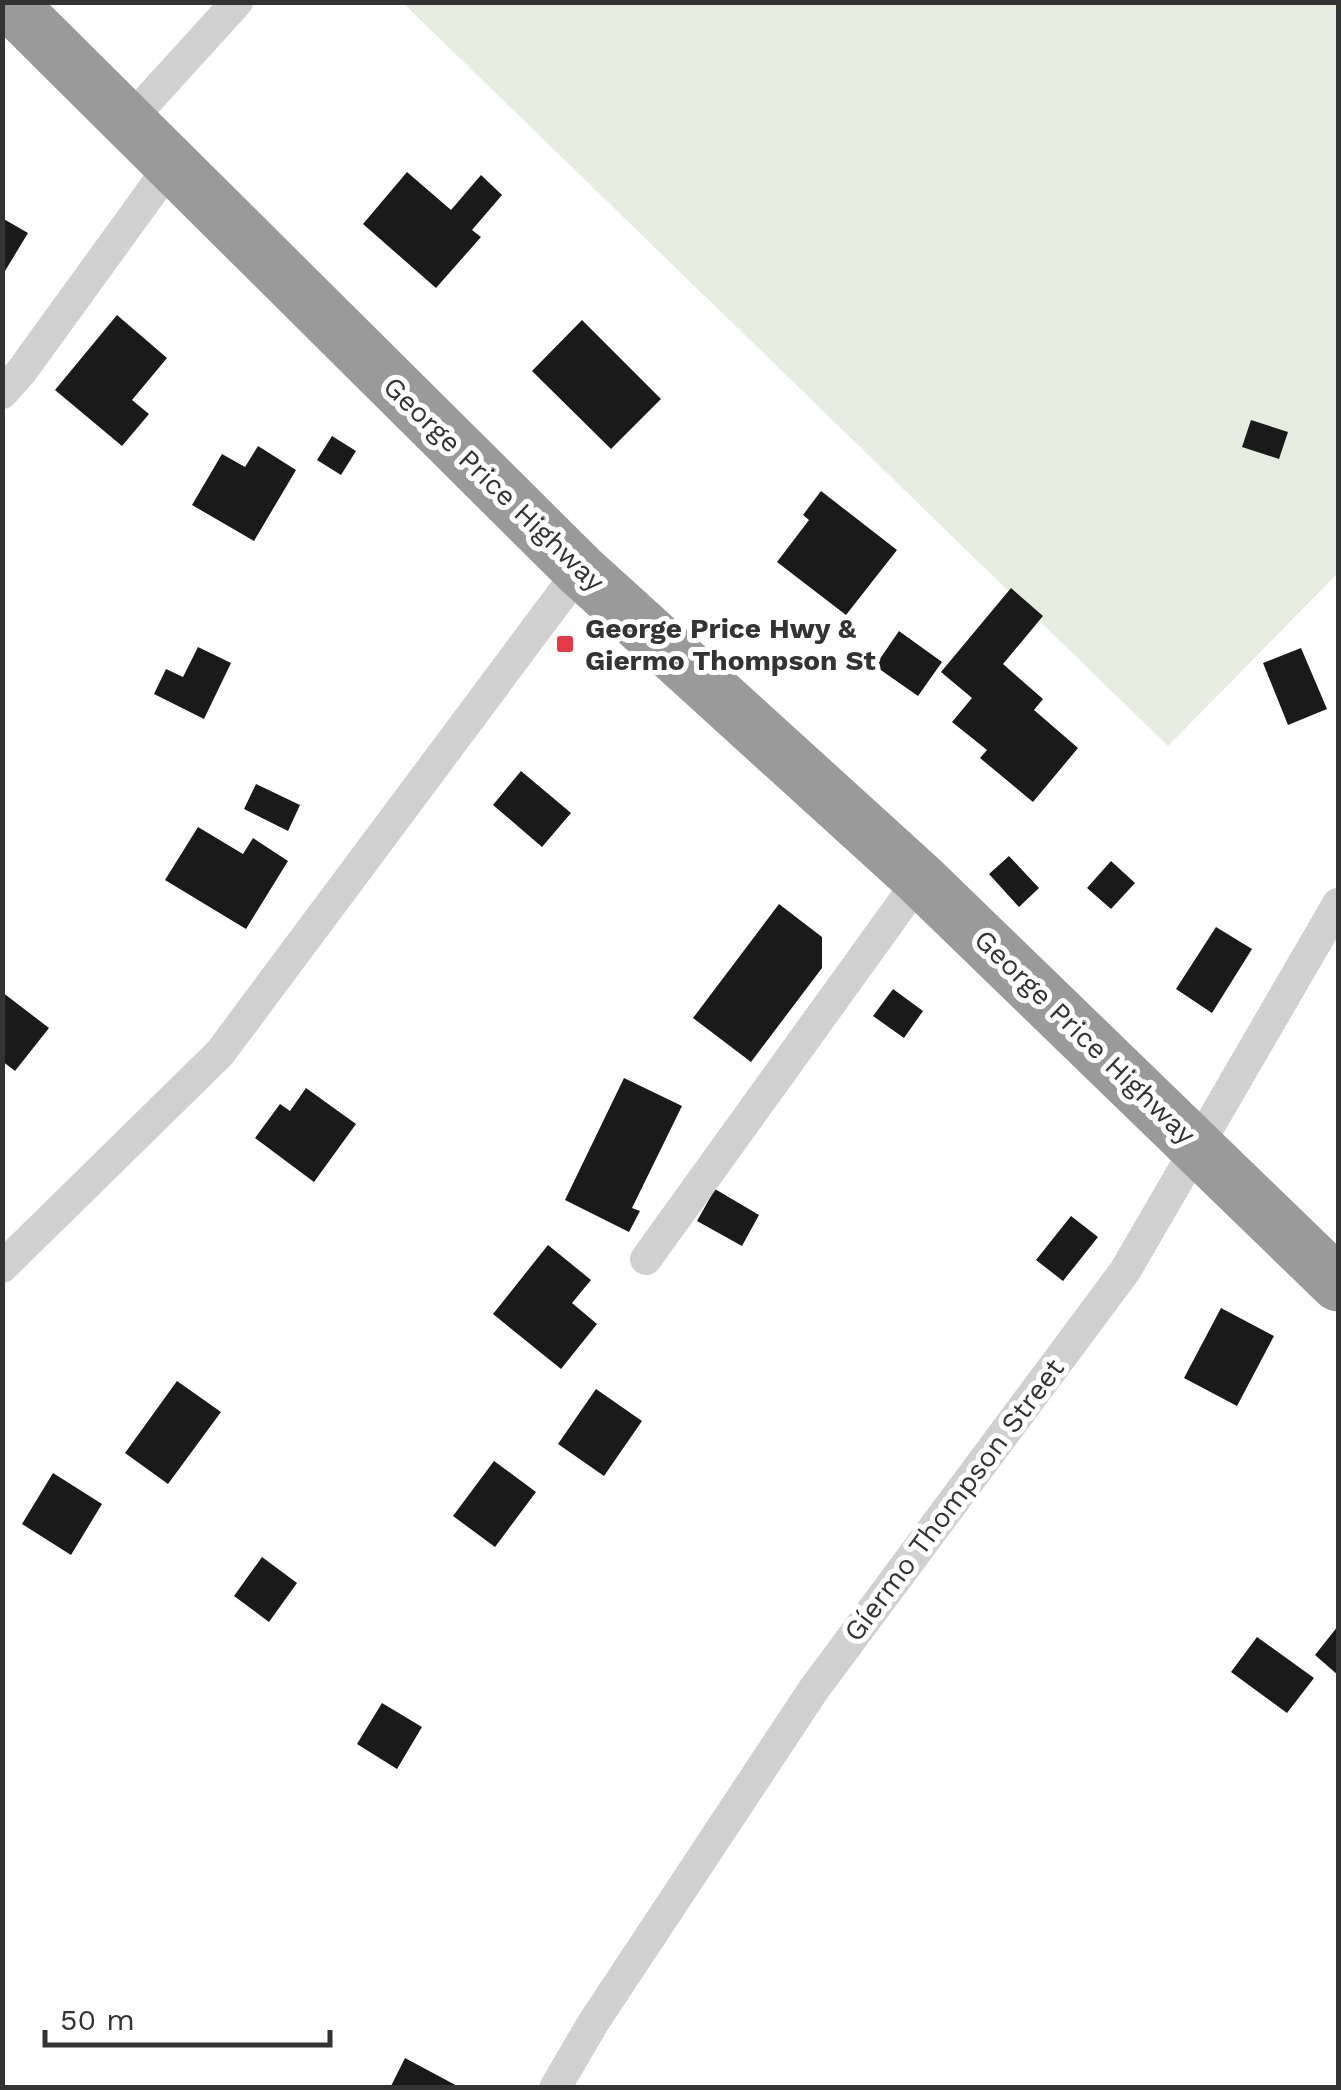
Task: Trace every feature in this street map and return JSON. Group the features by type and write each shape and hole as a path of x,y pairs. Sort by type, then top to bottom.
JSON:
{"highway":[{"name":"George Price Highway","path":"8,2 580,570 920,879 1338,1284"}],"street":[{"path":"127,123 238,2"},
{"path":"2,392 21,372 171,165"},
{"path":"2,1267 220,1053 580,570"},
{"path":"646,1259 920,879"},
{"name":"Gíermo Thompson Street","path":"555,2088 593,2022 814,1689 1125,1271 1338,904"}],"shaded area":[{"path":"403,3 1338,3 1338,573 1168,746"}],"building":[{"path":"407,172 451,210 481,175 502,195 472,230 481,237 436,288 363,224"},
{"path":"2,218 28,233 2,276"},
{"path":"117,315 167,358 132,400 149,414 122,446 55,390"},
{"path":"582,320 661,399 611,449 532,371"},
{"path":"1251,420 1288,432 1279,459 1242,447"},
{"path":"332,436 356,451 341,475 317,460"},
{"path":"258,446 296,470 254,541 192,505 222,454 245,467"},
{"path":"821,491 897,550 846,615 777,562 809,520 803,515"},
{"path":"1011,588 1043,616 1003,664 1043,699 1034,710 1078,748 1033,802 980,758 987,750 952,722 972,698 941,672"},
{"path":"899,631 942,662 918,696 875,666"},
{"path":"198,647 231,663 204,719 154,694 166,669 183,677"},
{"path":"1301,648 1327,709 1288,725 1263,663"},
{"path":"521,771 571,813 542,847 493,805"},
{"path":"256,784 300,805 288,831 244,809"},
{"path":"198,827 243,854 253,838 288,861 246,929 165,880"},
{"path":"1009,856 1039,888 1019,907 989,874"},
{"path":"1111,861 1135,883 1111,909 1087,888"},
{"path":"779,904 822,937 822,968 751,1062 693,1018"},
{"path":"1216,927 1252,949 1212,1013 1176,989"},
{"path":"893,989 923,1011 904,1038 873,1016"},
{"path":"2,992 49,1028 15,1071 2,1061"},
{"path":"624,1078 682,1106 632,1208 640,1211 629,1232 565,1200"},
{"path":"306,1088 356,1124 314,1182 255,1138 280,1104 290,1111"},
{"path":"715,1189 759,1215 742,1246 697,1221"},
{"path":"1071,1216 1098,1237 1063,1281 1036,1260"},
{"path":"548,1245 591,1280 572,1303 597,1324 561,1369 493,1314"},
{"path":"1221,1308 1274,1336 1237,1406 1184,1378"},
{"path":"177,1381 221,1412 168,1484 125,1453"},
{"path":"596,1389 642,1421 604,1476 558,1444"},
{"path":"494,1461 536,1492 495,1547 453,1516"},
{"path":"53,1473 102,1504 71,1555 22,1524"},
{"path":"262,1557 297,1583 269,1622 234,1596"},
{"path":"1338,1626 1338,1675 1315,1655"},
{"path":"1257,1637 1314,1678 1287,1713 1231,1672"},
{"path":"382,1703 422,1727 397,1769 357,1744"},
{"path":"405,2058 461,2088 390,2088"}],"place":[{"name":"George Price Hwy & Giermo Thompson St","path":"565,644"}]}
